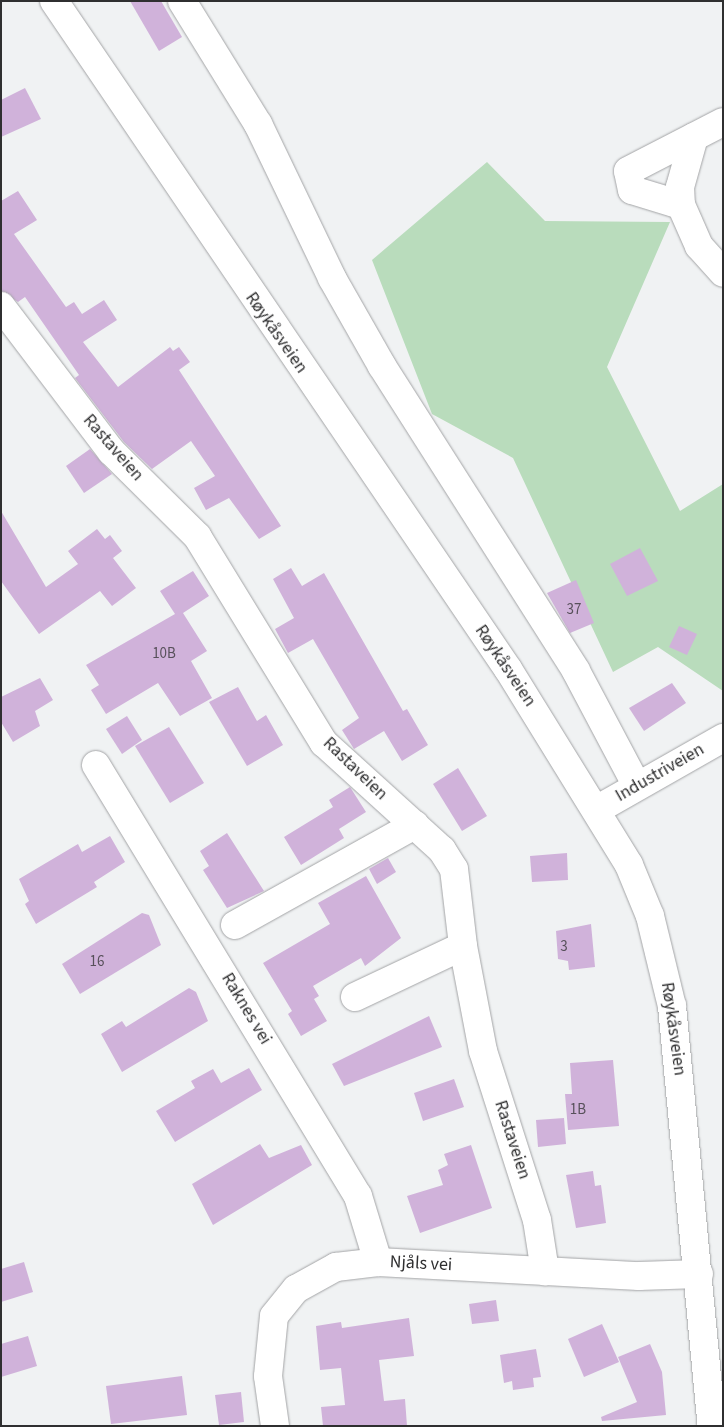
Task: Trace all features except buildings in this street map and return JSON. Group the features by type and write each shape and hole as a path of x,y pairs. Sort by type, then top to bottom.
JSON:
{"street":[{"name":"Røykåsveien","path":"54,1 598,809 639,886 665,972 682,1088 712,1426"},
{"path":"182,1 258,124 332,278 382,366 576,671 637,786"},
{"path":"681,205 639,194 628,186 626,175 638,164 723,122"},
{"path":"694,137 680,187 681,205 698,246 723,273"},
{"name":"Rastaveien","path":"1,306 112,452 197,536 324,743 415,825 454,868 463,946 483,1051 537,1220 546,1271"},
{"name":"Industriveien","path":"598,809 723,738"},
{"name":"Raknes vei","path":"96,765 358,1196 378,1262"},
{"path":"235,925 415,825"},
{"path":"355,997 463,946"},
{"name":"Njåls vei","path":"275,1426 268,1376 274,1316 296,1289 336,1266 378,1262 546,1271 698,1274"}],"green space":[{"path":"487,162 545,221 670,222 607,367 680,511 723,484 723,691 658,647 613,672 513,458 432,414 372,260"}]}
